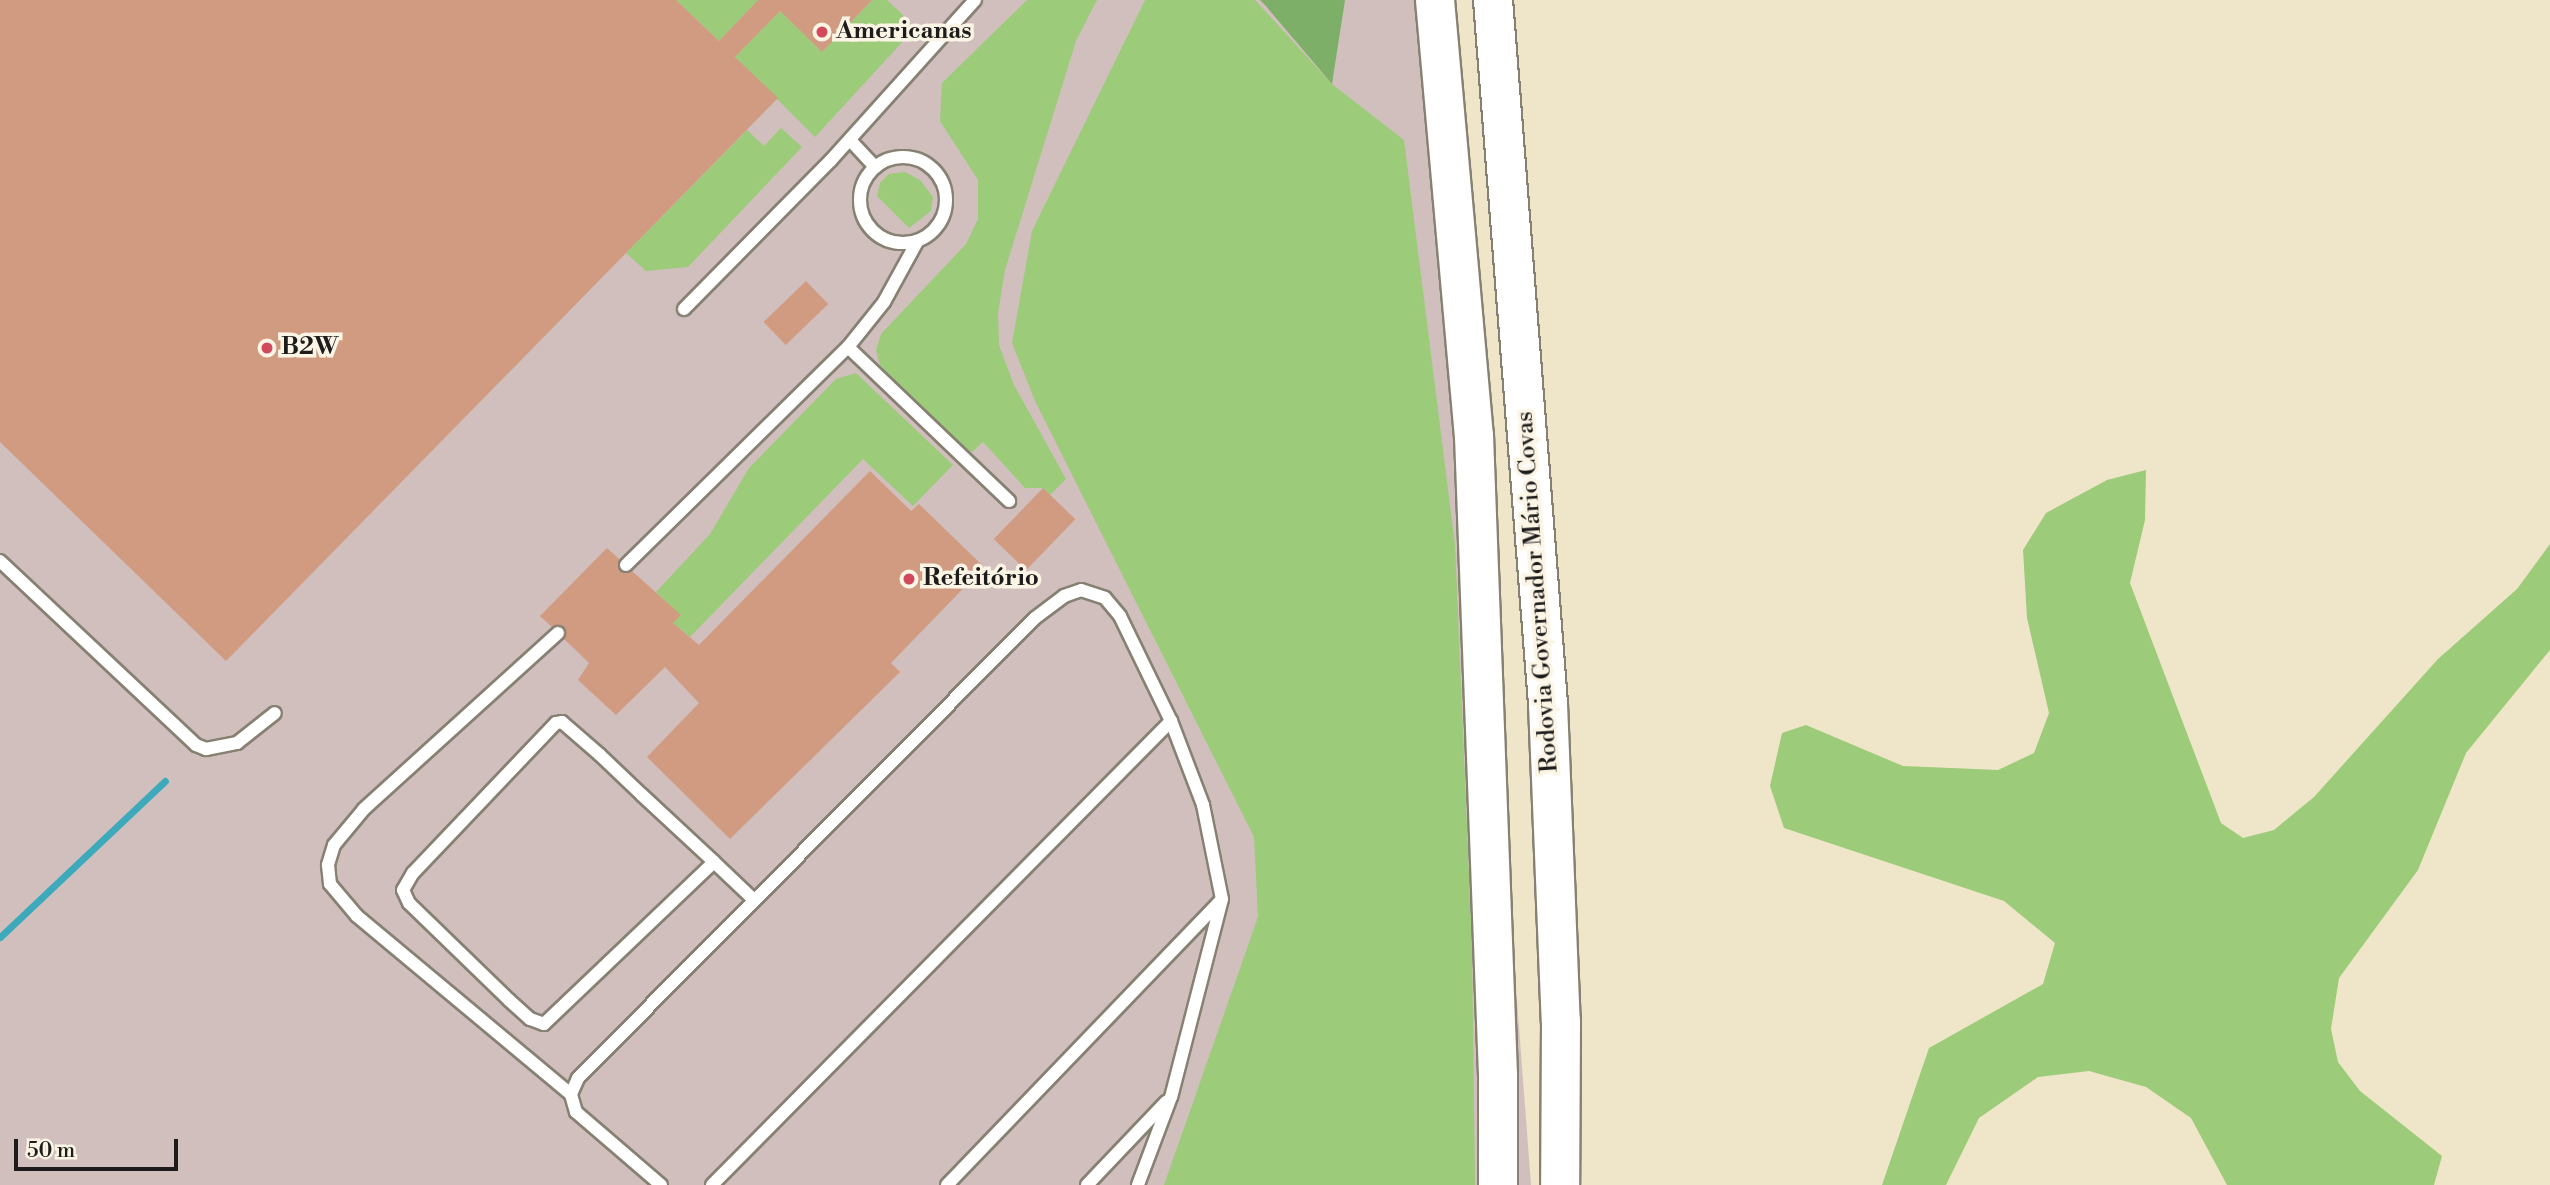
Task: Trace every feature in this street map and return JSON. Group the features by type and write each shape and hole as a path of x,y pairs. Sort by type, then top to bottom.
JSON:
{"highway":[{"path":"1435,0 1475,436 1498,1075 1498,1185"},
{"name":"Rodovia Governador Mário Covas","path":"1493,0 1548,704 1560,1021 1560,1185"}],"lane":[{"path":"684,309 850,140 975,0"},
{"path":"850,140 874,167"},
{"path":"626,565 848,347 884,302 917,242 943,220 945,186 923,161 890,158 874,167 864,180 859,197 869,229 899,244 917,242"},
{"path":"848,347 1009,501"},
{"path":"0,561 196,745 206,749 237,743 275,713"},
{"path":"571,1094 593,1060 1035,618 1064,596 1081,590 1093,592 1112,605 1171,721 1203,805 1222,900 1171,1097 1138,1185"},
{"path":"558,633 364,809 334,845 328,865 330,884 357,916 571,1094 587,1126 661,1185"},
{"path":"712,1185 1171,721"},
{"path":"714,862 544,1024 530,1020 409,903 403,890 413,873 555,723 562,722 714,862 754,900"},
{"path":"947,1185 1222,900"},
{"path":"1087,1185 1171,1097"}],"shaded area":[{"path":"0,0 1435,0 1463,290 1531,1185 0,1185"}],"green space":[{"path":"676,0 758,0 719,41"},
{"path":"872,0 887,0 904,16 906,38 815,137 735,57 780,11 822,52"},
{"path":"1027,0 1097,0 1076,41 1005,270 998,313 999,345 1014,385 1066,479 1050,495 1043,488 1025,488 983,442 972,452 954,441 880,365 876,350 881,334 966,244 978,219 978,180 940,121 942,83"},
{"path":"1145,0 1255,0 1332,84 1404,140 1455,545 1472,944 1475,1185 1164,1185 1258,917 1254,837 1035,401 1012,343 1032,231"},
{"path":"1260,0 1345,0 1332,84 1265,5"},
{"path":"781,128 802,147 688,267 646,271 626,253 747,130 764,146"},
{"path":"905,172 920,180 933,197 931,211 909,228 877,196 880,183 889,174"},
{"path":"856,373 953,465 913,506 863,459 690,637 673,623 680,615 656,592 710,534 749,468 836,379"},
{"path":"2146,470 2145,520 2130,583 2221,823 2243,838 2274,830 2314,797 2438,659 2517,589 2550,544 2550,650 2466,753 2418,870 2339,978 2331,1029 2338,1062 2360,1091 2442,1156 2434,1185 2227,1185 2191,1118 2146,1087 2089,1071 2038,1077 1979,1118 1946,1185 1882,1185 1929,1048 2043,984 2055,943 2004,901 1784,828 1770,786 1782,733 1806,725 1903,766 1998,770 2034,753 2049,713 2027,618 2023,550 2046,513 2107,480"}],"building":[{"name":"B2W","path":"0,0 676,0 719,41 758,0 872,0 822,52 780,11 735,57 778,98 226,661 0,442"},
{"path":"806,281 828,304 786,345 764,322"},
{"path":"870,471 911,511 919,504 984,567 891,663 900,672 730,839 647,757 699,703 665,667 616,715 578,680 589,663 564,639 565,628 552,627 540,616 607,548 619,559 620,572 632,571 681,615 673,623 699,645"},
{"path":"1043,488 1075,519 1026,570 994,539"}],"waterway":[{"path":"0,937 165,781"}],"place":[{"name":"Americanas","path":"822,32"},
{"name":"B2W","path":"267,348"},
{"name":"Refeitório","path":"909,579"}]}
